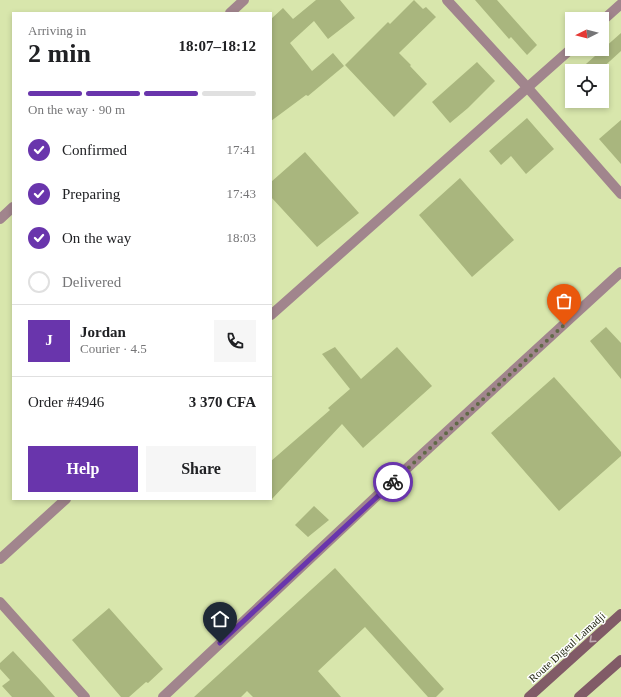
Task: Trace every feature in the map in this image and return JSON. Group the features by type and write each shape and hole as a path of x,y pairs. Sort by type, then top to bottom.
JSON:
{"main road":[{"name":"Route Digeul Lamadji","path":"529,697 621,614"},
{"path":"579,697 621,660"}],"street":[{"path":"231,12 244,0"},
{"path":"447,0 527,87 621,194"},
{"path":"609,15 621,4"},
{"path":"272,313 565,54"},
{"path":"0,219 12,208"},
{"path":"163,697 381,492 621,272"},
{"path":"0,559 65,500"},
{"path":"0,602 85,697"}],"building":[{"path":"316,0 340,0 355,18 328,39 314,21 290,43 312,71 333,53 344,66 308,96 306,95 272,120 272,18 283,8 293,19"},
{"path":"414,0 423,9 426,7 436,17 399,53 427,84 394,117 345,65 388,22 390,24"},
{"path":"475,0 497,0 537,45 527,55 511,37 509,39"},
{"path":"621,33 621,51 607,64 586,64 595,56 609,56 609,44"},
{"path":"477,62 495,81 468,108 450,123 432,102"},
{"path":"527,118 554,149 526,174 511,156 501,165 489,151"},
{"path":"621,120 621,164 599,139"},
{"path":"305,152 359,213 317,247 272,198 272,181"},
{"path":"460,178 514,240 472,277 419,215"},
{"path":"606,327 621,343 621,379 590,341"},
{"path":"335,347 361,379 397,347 432,386 363,448 342,424 272,499 272,460 330,410 328,408 350,389 322,354"},
{"path":"554,377 621,452 621,456 559,511 491,433"},
{"path":"314,506 329,520 308,537 295,525"},
{"path":"335,568 444,689 436,697 428,697 365,627 318,671 341,697 253,697 247,691 241,697 194,697"},
{"path":"109,608 163,669 148,683 146,682 129,697 121,697 72,640"},
{"path":"13,651 55,697 12,697 2,686 10,680 0,669 0,663"}],"way so far":[{"path":"393,482 564,325"}],"route":[{"path":"220,643 393,482"}]}
